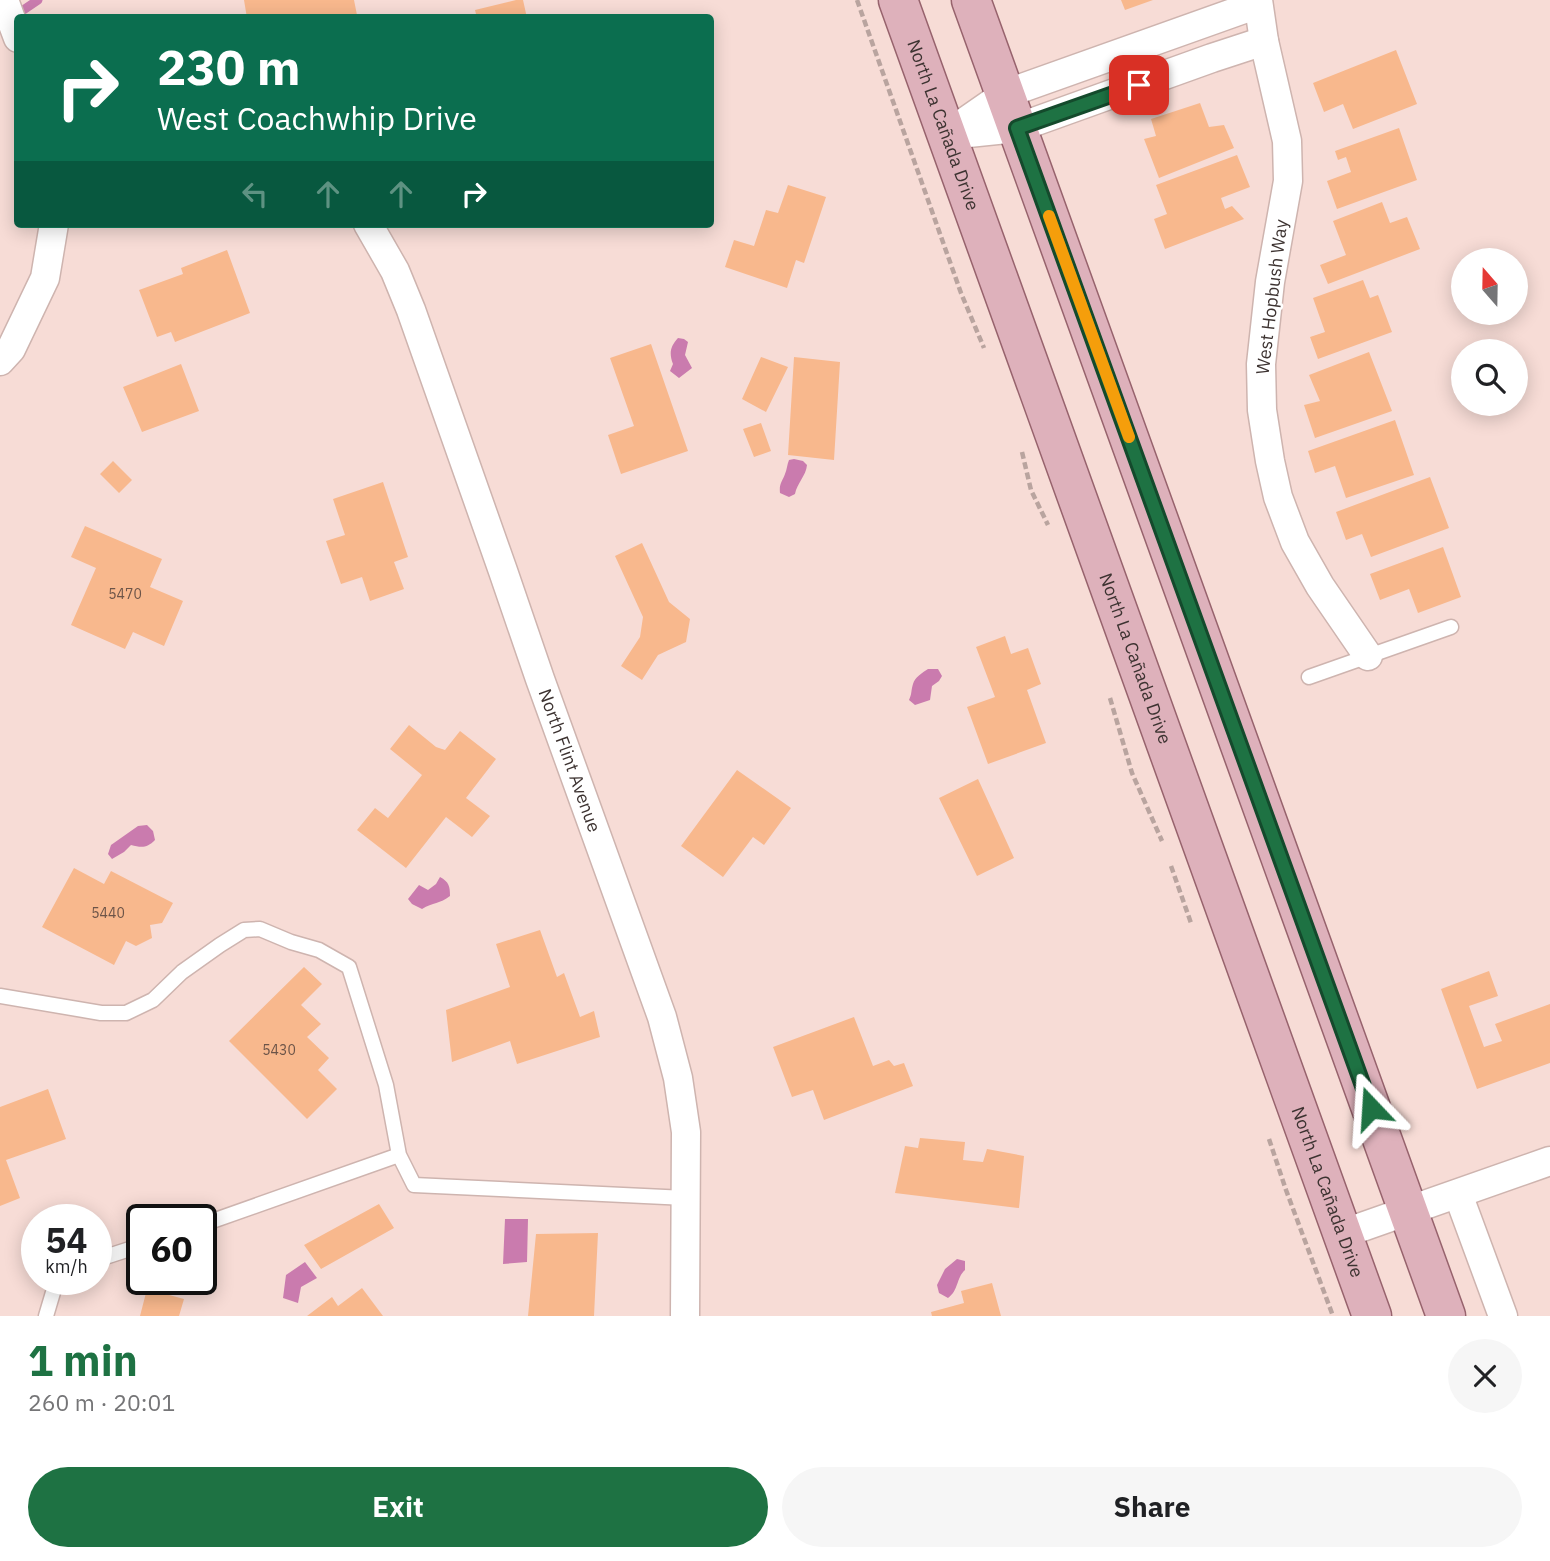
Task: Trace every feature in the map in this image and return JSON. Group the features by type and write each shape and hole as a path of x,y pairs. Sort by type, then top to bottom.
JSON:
{"main road":[{"name":"North La Cañada Drive","path":"898,0 1371,1316"},
{"path":"971,0 1446,1316"}],"street":[{"path":"4,0 14,27"},
{"path":"1011,111 1050,79 1258,2"},
{"name":"West Hopbush Way","path":"1258,2 1287,141 1288,181 1270,282 1261,364 1262,410 1270,461 1278,497 1295,542 1320,586 1368,656"},
{"path":"946,135 1011,111 1212,58 1264,41"},
{"path":"0,361 11,349 45,278 53,228"},
{"name":"North Flint Avenue","path":"370,228 395,271 414,319 662,1017 678,1078 686,1132 685,1316"},
{"path":"1342,1234 1550,1161"},
{"path":"1458,1194 1503,1316"}],"lane":[{"path":"1310,677 1451,627"},
{"path":"0,996 101,1013 126,1013 153,1000 183,972 220,944 244,930 260,929 319,950 349,967 386,1084 399,1156 414,1185 686,1198"},
{"path":"217,1219 399,1156"},
{"path":"46,1316 52,1295"}],"path":[{"path":"857,0 961,293 987,355"},
{"path":"1019,441 1031,490 1049,526"},
{"path":"1110,697 1132,773 1165,847"},
{"path":"1168,857 1192,926"},
{"path":"1268,1137 1333,1316"}],"shaded area":[{"path":"678,338 688,342 685,355 692,368 679,378 670,371 673,364 671,350"},
{"path":"794,459 807,465 795,494 789,497 780,493 780,487 789,460"},
{"path":"928,669 938,669 942,676 932,686 930,700 915,705 909,700 913,684 917,677"},
{"path":"147,825 153,831 155,840 144,847 131,845 112,859 108,854 111,845 138,826"},
{"path":"440,877 448,885 450,896 422,909 412,904 408,899 419,885 428,890"},
{"path":"505,1219 528,1219 527,1262 503,1264"},
{"path":"957,1259 965,1261 965,1270 948,1298 939,1293 937,1285 945,1269"},
{"path":"305,1262 317,1278 301,1287 298,1303 283,1298 286,1275"}],"building":[{"path":"244,0 354,0 357,14 246,14"},
{"path":"523,0 526,14 476,14 475,10"},
{"path":"1121,0 1153,0 1125,10"},
{"path":"1396,50 1417,104 1353,129 1343,104 1324,112 1313,83"},
{"path":"1200,103 1209,127 1224,125 1234,148 1159,178 1144,139 1156,136 1151,119"},
{"path":"1399,128 1417,180 1337,209 1327,181 1351,172 1346,157 1338,160 1335,151"},
{"path":"1237,155 1250,187 1221,198 1225,209 1232,206 1244,219 1165,249 1154,219 1167,214 1156,185"},
{"path":"788,185 826,197 804,263 796,260 787,288 725,267 734,240 754,246 766,210 778,213"},
{"path":"1382,202 1390,223 1407,217 1420,249 1328,284 1320,265 1346,255 1333,221"},
{"path":"227,250 250,313 175,342 171,332 157,337 139,290 183,274 181,268"},
{"path":"1363,280 1370,298 1378,295 1392,332 1318,359 1310,337 1325,332 1313,298"},
{"path":"651,344 688,451 621,474 608,435 634,426 610,358"},
{"path":"1369,352 1392,411 1315,438 1304,405 1320,401 1309,375"},
{"path":"761,357 788,367 766,412 742,399"},
{"path":"794,357 840,362 834,460 788,455"},
{"path":"181,364 199,411 142,432 123,387"},
{"path":"1395,420 1414,475 1346,498 1335,466 1315,473 1308,451"},
{"path":"761,423 771,451 754,457 743,429"},
{"path":"113,461 132,480 119,493 100,474"},
{"path":"1430,477 1449,528 1371,557 1362,534 1346,540 1336,512"},
{"path":"383,482 408,557 394,562 404,589 370,601 362,577 341,584 326,541 345,535 333,499"},
{"path":"85,526 162,559 150,587 183,601 164,646 133,632 125,649 71,625 96,568 71,557"},
{"path":"642,543 669,602 690,619 686,642 658,655 642,680 621,666 640,637 643,617 615,556"},
{"path":"1443,547 1461,597 1418,613 1409,589 1380,600 1370,574"},
{"path":"1005,636 1011,654 1028,648 1041,684 1027,690 1046,743 988,764 967,707 995,697 976,647"},
{"path":"409,725 436,747 445,750 460,731 496,759 466,798 490,816 472,837 446,817 406,868 357,830 375,808 388,818 422,775 390,749"},
{"path":"737,770 791,808 764,845 753,837 723,877 681,846"},
{"path":"978,779 1014,858 977,876 939,798"},
{"path":"74,868 104,884 111,871 173,903 162,923 150,925 152,938 136,946 126,941 114,965 42,927"},
{"path":"540,930 557,977 564,973 580,1017 594,1011 600,1037 517,1064 510,1041 452,1062 446,1010 510,987 496,944"},
{"path":"304,967 322,984 301,1005 321,1024 307,1037 329,1058 318,1070 337,1089 307,1119 229,1041"},
{"path":"1489,971 1498,996 1469,1006 1484,1047 1502,1041 1495,1024 1550,1004 1550,1063 1477,1089 1441,989"},
{"path":"854,1017 873,1066 889,1060 894,1066 904,1063 913,1086 824,1120 813,1090 792,1097 773,1047"},
{"path":"48,1089 66,1139 6,1160 20,1198 0,1206 0,1107"},
{"path":"920,1138 965,1142 963,1160 983,1162 987,1149 1024,1156 1019,1208 895,1193 905,1146 918,1148"},
{"path":"379,1204 394,1228 321,1269 304,1245"},
{"path":"598,1233 594,1316 528,1316 536,1234"},
{"path":"992,1283 1001,1316 932,1316 931,1312 964,1303 961,1291"},
{"path":"362,1288 383,1316 307,1316 332,1297 338,1306"},
{"path":"145,1295 169,1295 184,1299 179,1316 140,1316"}],"waterway":[{"path":"17,14 38,0"}],"slow traffic":[{"path":"1049,216 1129,437"}],"route":[{"path":"1139,85 1017,128 1371,1108"}]}
